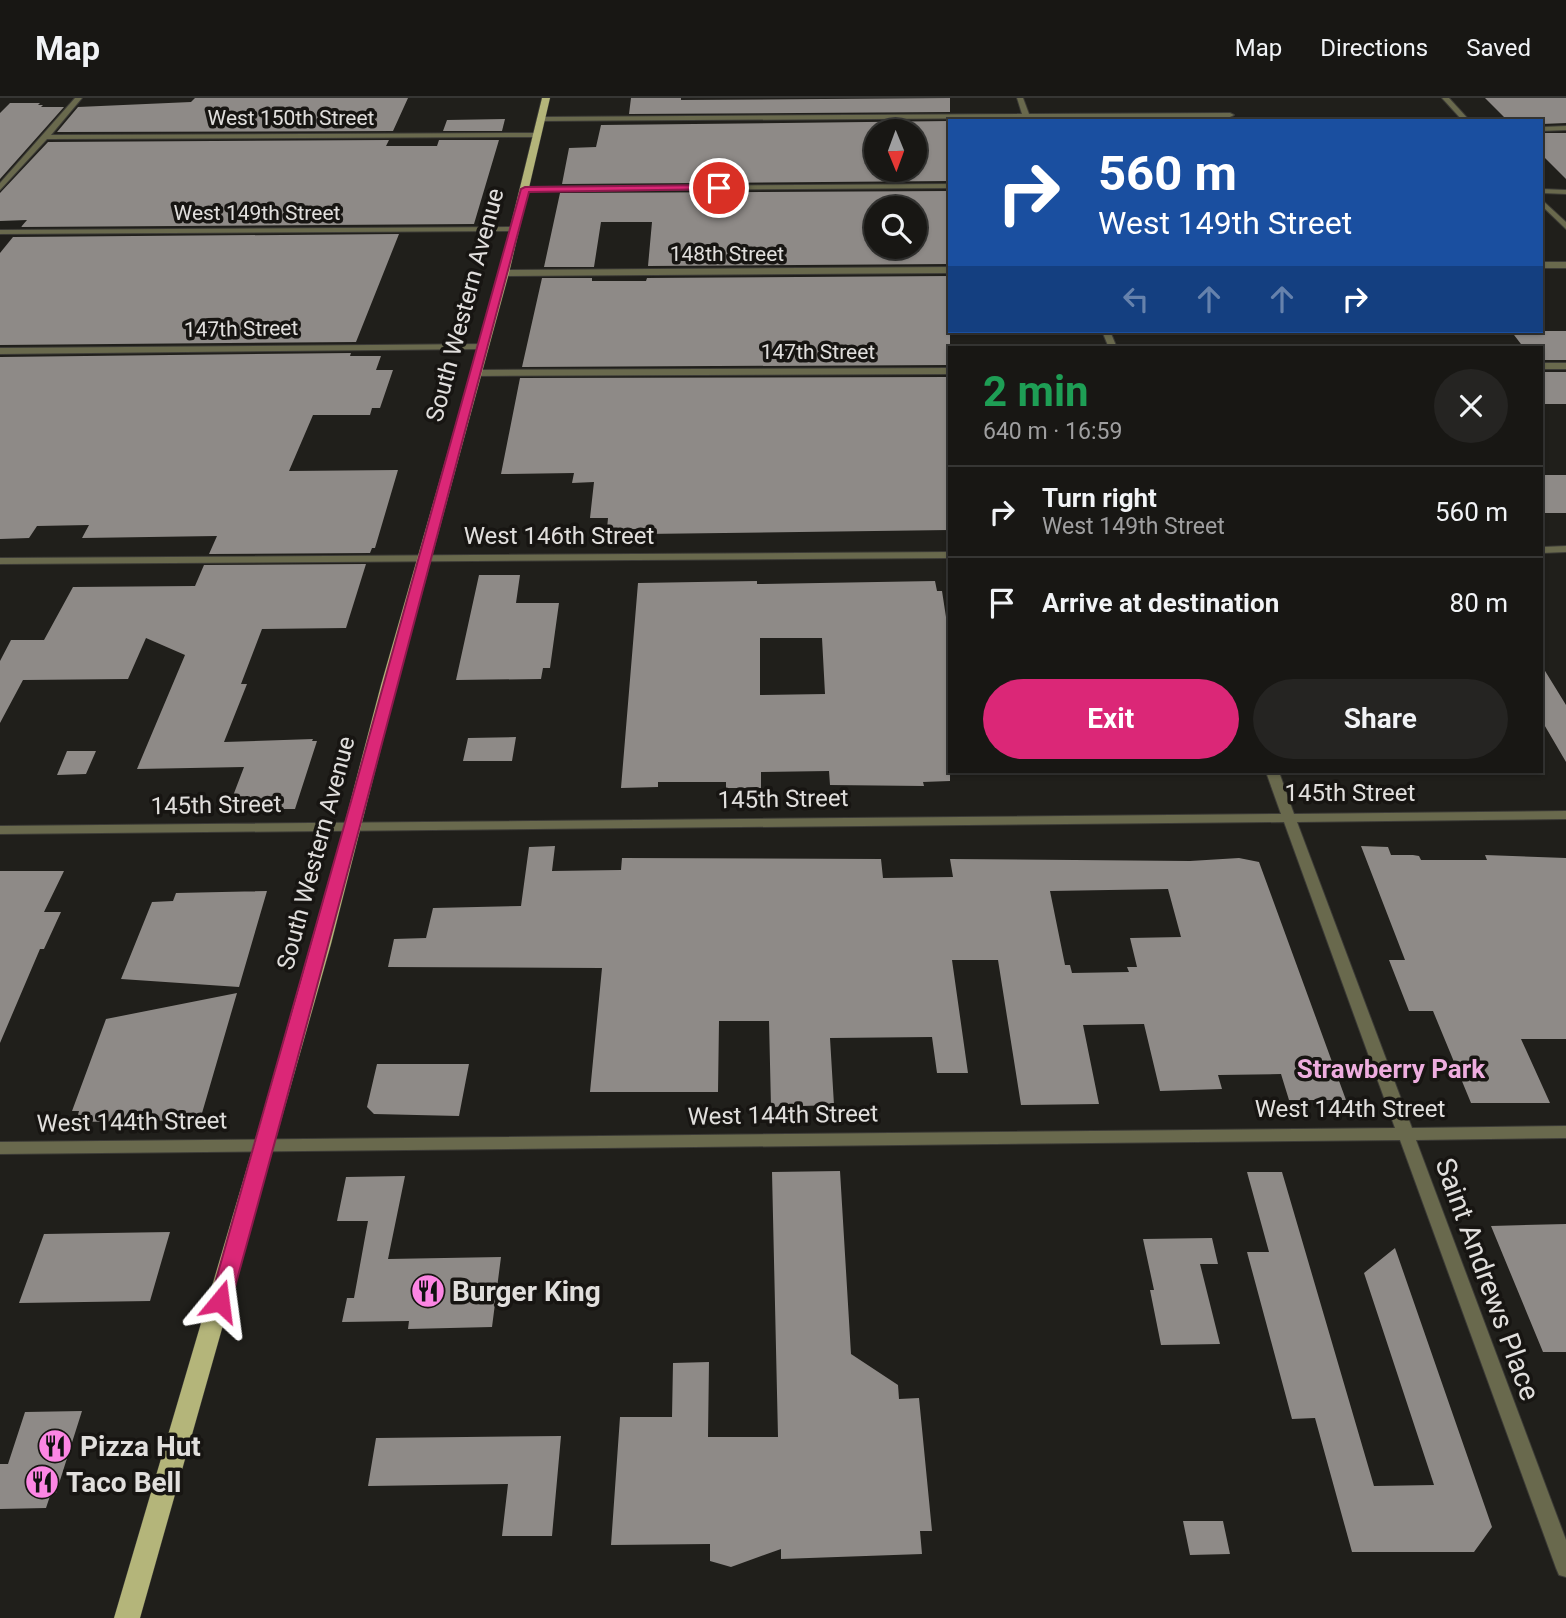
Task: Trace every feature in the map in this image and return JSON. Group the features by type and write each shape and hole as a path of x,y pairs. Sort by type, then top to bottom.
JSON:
{"main road":[{"name":"South Western Avenue","path":"127,1618 266,1145 504,273 546,98"}],"street":[{"path":"0,188 79,98"},
{"path":"1020,98 1027,119"},
{"path":"1445,98 1465,119"},
{"path":"541,119 1027,119 1230,115"},
{"path":"1543,129 1566,128"},
{"name":"West 150th Street","path":"46,137 536,135"},
{"path":"525,189 948,186"},
{"path":"1543,191 1566,192"},
{"path":"1543,203 1566,227"},
{"name":"West 149th Street","path":"0,232 514,229"},
{"path":"1543,265 1566,265"},
{"name":"148th Street","path":"504,273 948,270"},
{"name":"147th Street","path":"0,351 483,346"},
{"path":"1543,366 1566,366"},
{"name":"147th Street","path":"476,373 948,371"},
{"path":"1543,550 1566,549"},
{"name":"West 146th Street","path":"0,562 948,555"},
{"name":"Saint Andrews Place","path":"1272,773 1566,1568"},
{"name":"145th Street","path":"0,830 1566,815"},
{"name":"West 144th Street","path":"0,1148 1566,1132"}],"building":[{"path":"195,98 408,98 393,131 57,132 78,107 191,102"},
{"path":"631,98 950,98 950,112 629,114"},
{"path":"1485,98 1566,98 1566,123 1543,124 1543,119 1506,119"},
{"path":"10,103 40,103 38,105 43,105 41,107 64,107 0,179 0,113"},
{"path":"505,119 502,131 443,131 447,120"},
{"path":"928,121 948,121 948,181 928,181"},
{"path":"864,122 864,182 562,184 569,148 596,147 601,125"},
{"path":"1543,133 1566,133 1566,179 1543,156"},
{"path":"389,140 386,146 437,146 439,140 499,140 474,224 21,227 27,220 0,221 0,193 48,142"},
{"path":"948,191 948,264 648,266 652,222 601,222 594,267 544,267 560,193"},
{"path":"399,234 356,342 0,345 0,253 13,237"},
{"path":"948,276 948,365 522,367 542,278 646,281 647,278"},
{"path":"1566,331 1566,360 1543,360 1543,346 1522,346 1513,333"},
{"path":"351,353 350,356 381,356 376,370 393,370 380,408 372,408 370,415 313,415 289,471 398,470 375,548 372,548 370,553 209,554 217,536 82,538 89,525 37,526 29,538 0,539 0,357"},
{"path":"1543,372 1566,372 1566,404 1543,404"},
{"path":"948,377 948,530 644,534 642,529 607,529 608,518 590,518 594,482 572,483 574,473 501,474 520,378"},
{"path":"1543,475 1566,475 1566,513 1543,513"},
{"path":"366,564 346,628 262,629 241,684 247,684 224,742 317,741 295,809 228,809 244,767 137,769 185,655 146,638 128,679 23,680 0,723 0,661 11,640 44,640 73,587 195,586 204,565"},
{"path":"479,575 520,575 516,603 559,603 550,668 543,668 541,679 456,680"},
{"path":"935,581 937,591 942,591 948,630 950,781 923,782 924,786 830,785 829,771 761,772 761,788 726,788 726,782 658,782 658,787 621,788 638,583","holes":["760,638 822,638 825,694 760,695"]},
{"path":"1543,668 1566,705 1566,762 1543,723"},
{"path":"516,737 512,761 463,761 468,738"},
{"path":"67,751 96,751 86,774 57,775"},
{"path":"555,846 552,871 621,870 622,858 881,859 883,878 953,877 950,859 1190,861 1239,858 1259,862 1346,1100 1289,1100 1281,1074 1218,1075 1222,1089 1160,1091 1144,1024 1083,1025 1099,1104 1021,1105 998,960 952,960 968,1073 937,1073 932,1037 830,1038 834,1105 771,1107 769,1021 719,1021 718,1092 590,1092 602,968 388,967 394,939 426,938 433,908 521,906 529,847","holes":["1168,889 1181,937 1130,938 1137,967 1127,967 1129,972 1072,973 1070,965 1065,965 1050,891"]},
{"path":"1361,846 1388,847 1391,855 1419,856 1421,860 1487,860 1485,855 1566,858 1566,1039 1521,1039 1550,1103 1471,1103 1433,1011 1409,1011 1389,960 1405,960"},
{"path":"0,871 64,871 44,912 61,912 44,949 40,949 0,1043"},
{"path":"267,891 239,987 121,979 152,902 173,901 176,893"},
{"path":"237,993 200,1120 76,1122 79,1111 72,1111 106,1019"},
{"path":"377,1064 469,1064 459,1116 374,1114 367,1107"},
{"path":"840,1171 851,1354 898,1385 899,1399 919,1398 932,1531 920,1531 922,1554 781,1559 781,1549 731,1567 710,1561 710,1544 611,1545 620,1417 672,1417 673,1363 709,1362 708,1437 778,1437 772,1172"},
{"path":"1247,1172 1282,1172 1374,1486 1434,1485 1364,1273 1395,1248 1492,1527 1474,1552 1352,1552 1315,1418 1292,1419 1247,1252 1269,1252"},
{"path":"405,1176 388,1259 501,1257 492,1327 408,1329 409,1321 342,1322 347,1298 354,1298 368,1221 337,1221 346,1177"},
{"path":"1566,1224 1566,1352 1543,1352 1491,1226"},
{"path":"170,1232 150,1301 19,1303 44,1234"},
{"path":"1212,1238 1218,1264 1200,1264 1220,1344 1161,1345 1150,1290 1154,1290 1143,1239"},
{"path":"82,1411 56,1493 51,1493 46,1508 0,1509 0,1464 8,1464 25,1412"},
{"path":"561,1436 552,1536 502,1536 508,1484 368,1486 376,1438"},
{"path":"1183,1521 1223,1521 1230,1554 1190,1555"}],"place":[{"name":"Burger King","path":"428,1291"},
{"name":"Pizza Hut","path":"55,1446"},
{"name":"Taco Bell","path":"42,1482"}],"district":[{"name":"Strawberry Park","path":"1391,1069"}],"route":[{"path":"220,1301 322,944 389,685 525,189 719,188"}]}
